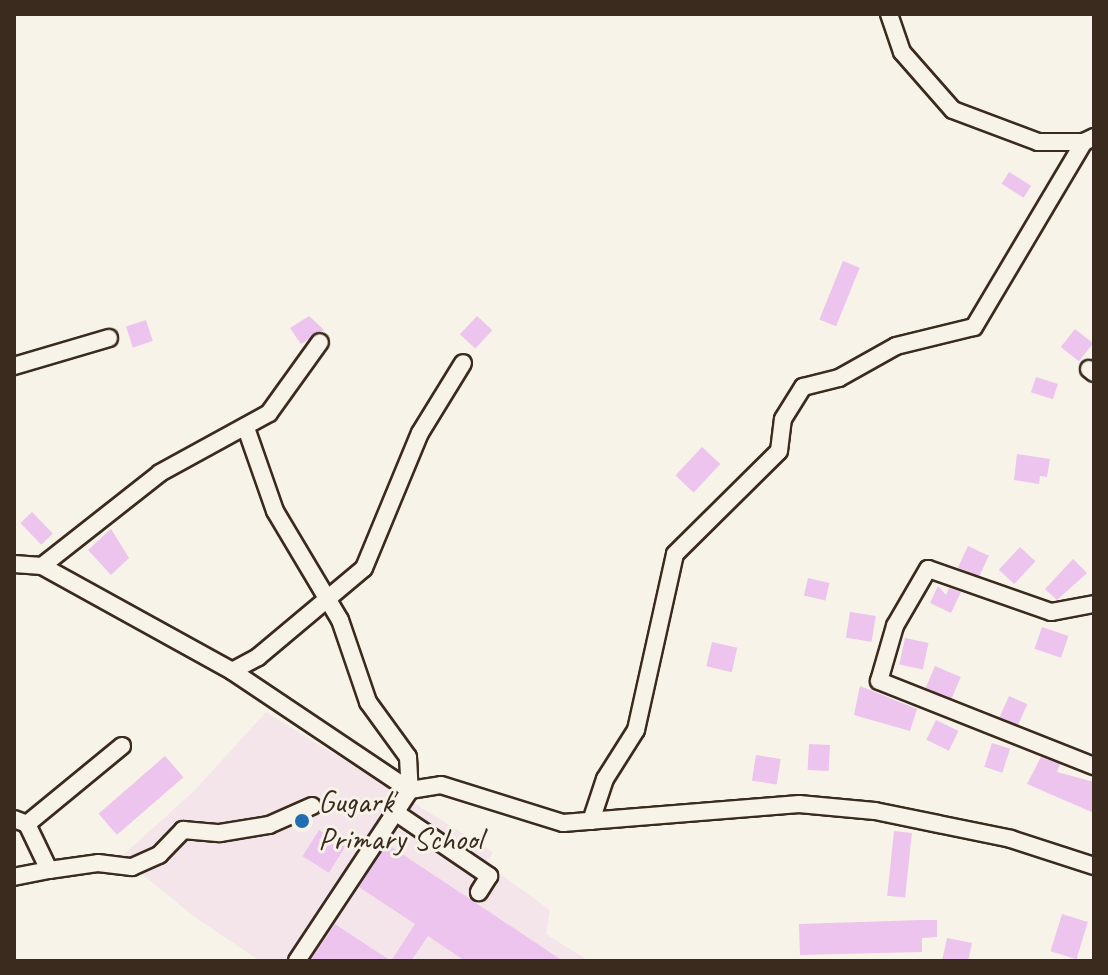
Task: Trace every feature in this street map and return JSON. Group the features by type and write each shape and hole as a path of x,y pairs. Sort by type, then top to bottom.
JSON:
{"street":[{"path":"889,14 902,52 953,110 1038,142 1089,140"},
{"path":"591,821 605,779 636,730 675,554 779,451 783,419 803,387 839,378 896,346 974,327 1089,140"},
{"path":"14,366 109,338"},
{"path":"16,571 42,566 160,473 246,428 294,384 320,342"},
{"path":"232,671 329,599 364,568 420,433 463,363"},
{"path":"246,428 275,511 329,599 368,702 408,757 410,790 297,961"},
{"path":"42,566 232,671 410,790 441,785 563,823 799,804 875,811 996,836 1094,866"},
{"path":"1094,604 1051,612 928,569 895,626 879,681 1094,766"},
{"path":"49,870 20,822 122,746"},
{"path":"14,877 98,863 132,867 159,855 183,830 220,833 269,825 312,806"},
{"path":"395,812 489,876 479,892"}],"shaded area":[{"name":"Gugark Primary School","path":"266,712 493,852 486,864 550,910 546,934 589,961 260,961 196,918 121,857 194,791"}],"building":[{"path":"1009,172 1031,186 1024,198 1002,184"},
{"path":"843,261 860,268 836,326 819,319"},
{"path":"309,316 324,330 301,344 290,328"},
{"path":"477,316 492,330 475,349 460,334"},
{"path":"146,320 153,341 133,347 126,326"},
{"path":"1075,329 1093,343 1079,361 1061,347"},
{"path":"1036,377 1058,384 1053,399 1031,392"},
{"path":"702,447 720,464 694,493 675,476"},
{"path":"1017,454 1050,459 1047,477 1040,476 1039,484 1014,480"},
{"path":"32,512 53,534 41,545 20,523"},
{"path":"111,529 129,558 111,575 88,550"},
{"path":"968,546 989,556 979,577 958,568"},
{"path":"1020,547 1035,561 1014,584 999,570"},
{"path":"1073,559 1087,573 1057,600 1045,589"},
{"path":"808,578 829,583 825,600 804,596"},
{"path":"938,586 946,595 949,588 961,592 951,613 930,603"},
{"path":"850,612 876,616 872,642 846,638"},
{"path":"1042,627 1068,636 1061,658 1035,649"},
{"path":"905,638 928,643 923,669 899,664"},
{"path":"712,642 737,648 732,672 706,666"},
{"path":"935,666 961,677 951,699 926,688"},
{"path":"860,686 917,709 910,731 854,715"},
{"path":"1009,696 1027,704 1018,725 1000,717"},
{"path":"936,720 958,731 949,751 926,740"},
{"path":"992,743 1010,749 1002,773 984,767"},
{"path":"809,744 830,745 829,771 808,770"},
{"path":"756,755 781,759 777,785 752,781"},
{"path":"165,756 183,777 117,835 99,814"},
{"path":"1041,757 1060,764 1057,772 1094,782 1094,813 1027,784"},
{"path":"319,830 345,846 329,873 303,856"},
{"path":"894,831 912,833 905,898 887,896"},
{"path":"387,844 563,961 465,961 428,936 411,961 391,961 415,924 359,887"},
{"path":"1062,914 1088,922 1076,959 1051,951"},
{"path":"937,920 937,937 922,938 922,952 800,955 799,924"},
{"path":"335,924 391,961 310,961"},
{"path":"947,938 972,943 968,961 942,961"}],"place":[{"name":"Gugark Primary School","path":"302,821"}]}
